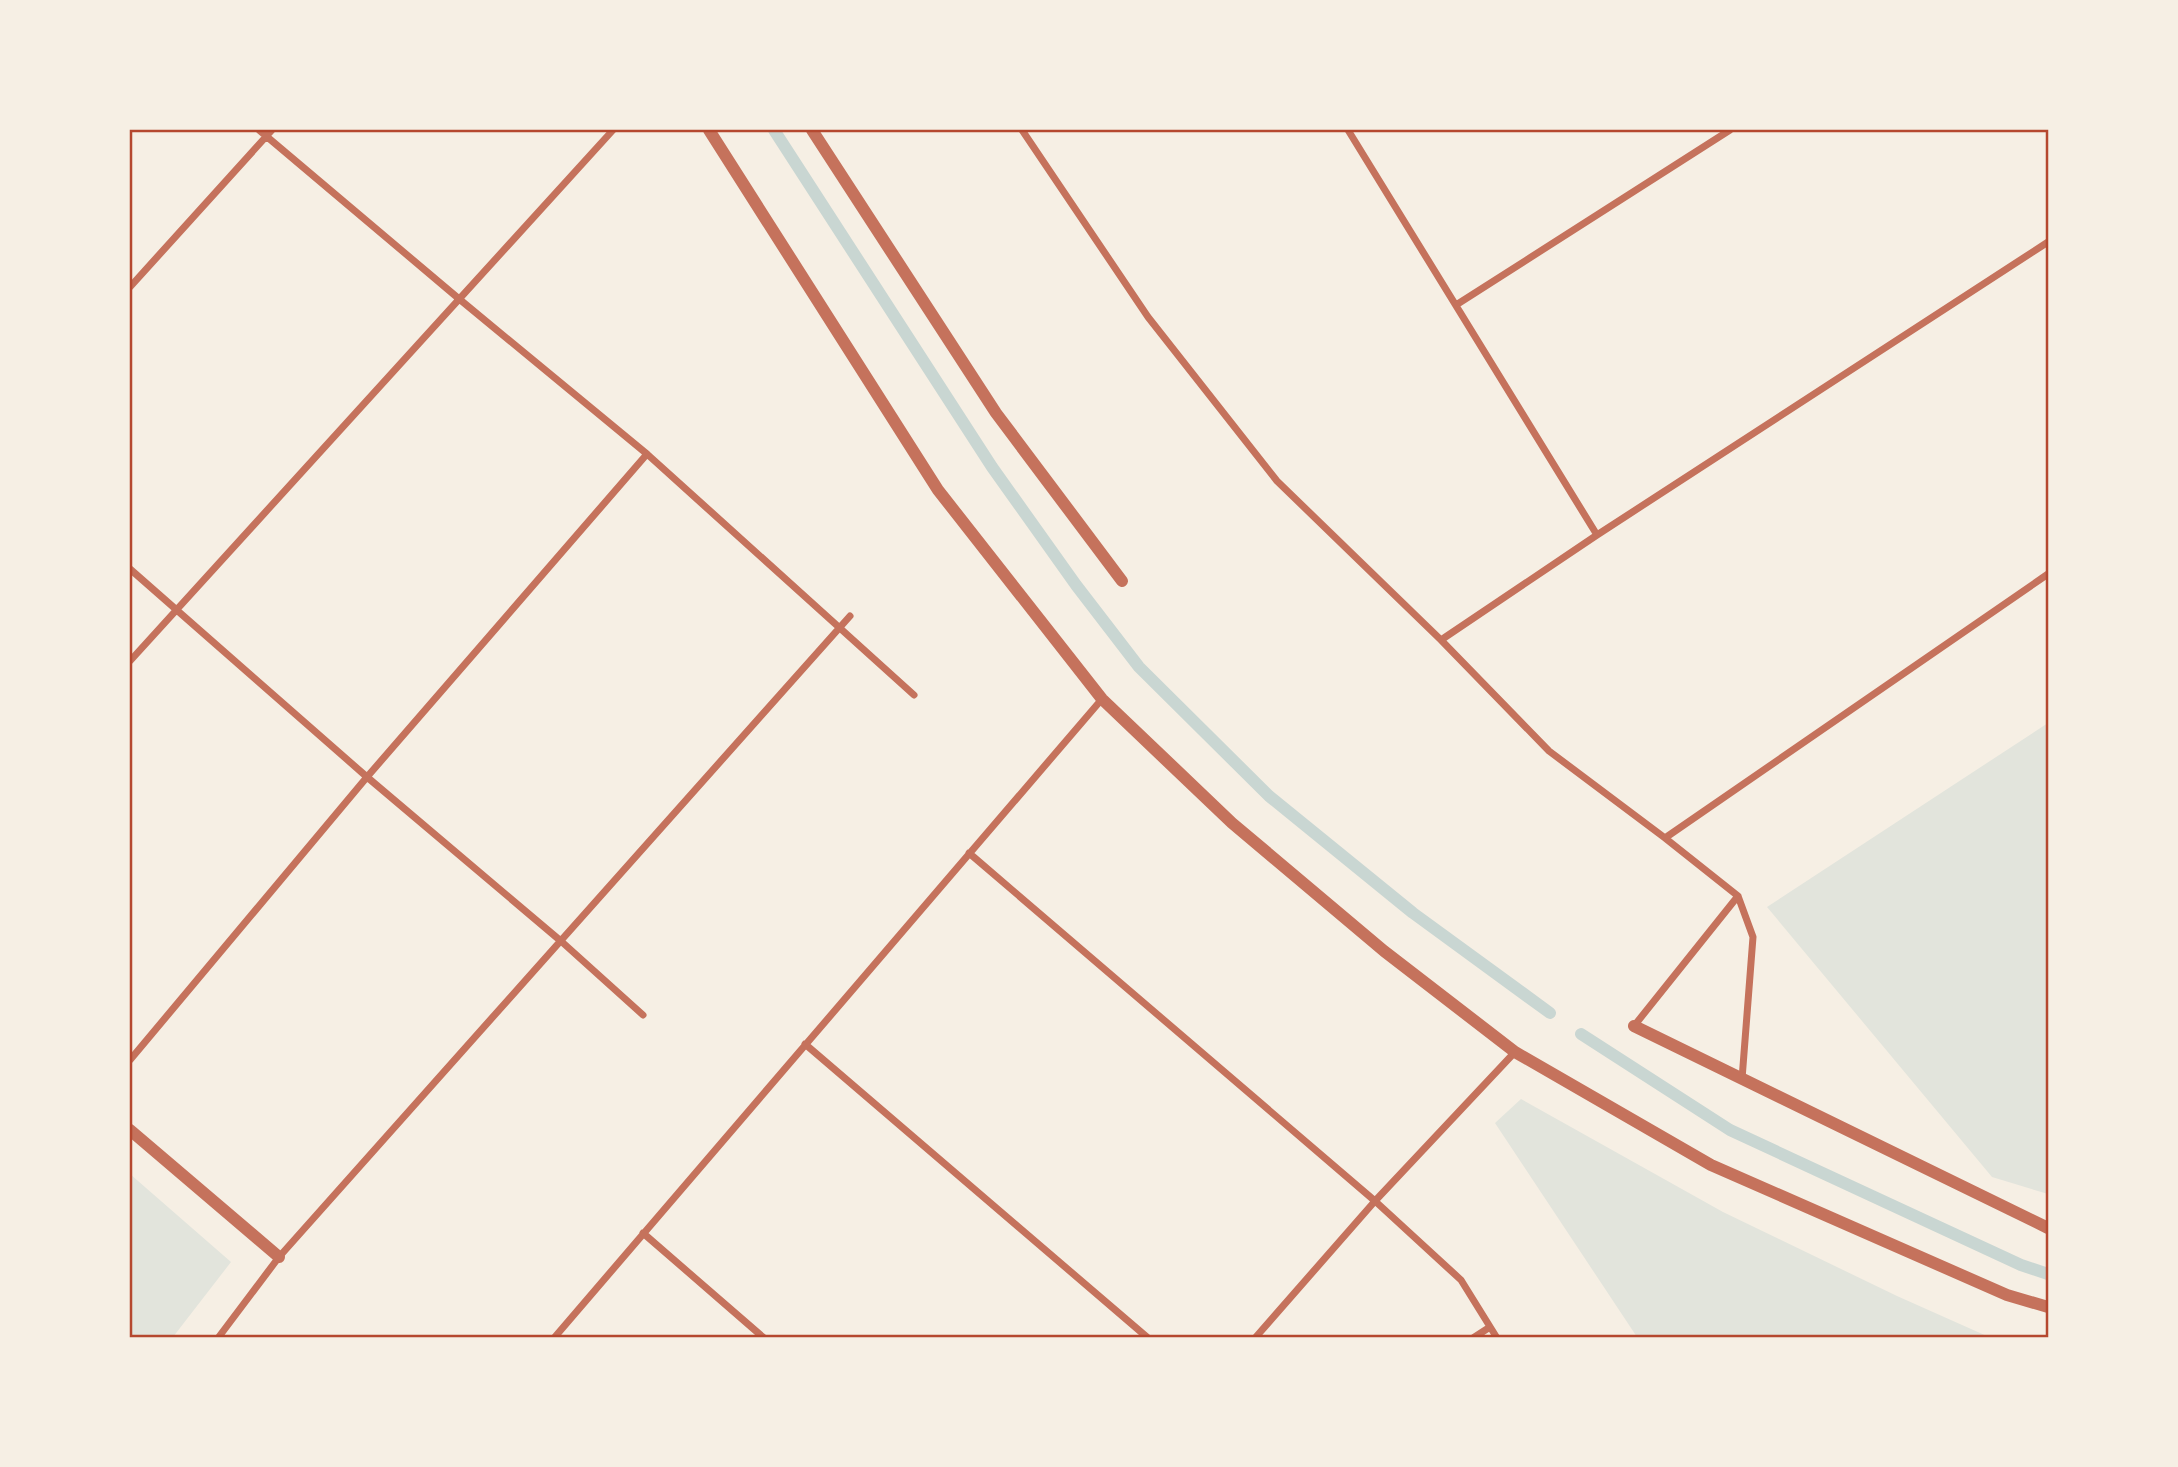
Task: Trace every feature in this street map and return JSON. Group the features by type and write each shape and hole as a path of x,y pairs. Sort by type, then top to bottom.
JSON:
{"street":[{"path":"259,130 269,133 458,298 647,454 914,695"},
{"path":"130,661 613,130"},
{"path":"709,130 938,490 1102,699 1232,823 1384,951 1515,1052 1711,1165 2007,1295 2049,1307"},
{"path":"812,130 996,413 1122,580"},
{"path":"1022,130 1148,317 1277,481 1441,639 1549,751 1738,896 1753,937 1742,1080"},
{"path":"1348,130 1597,535"},
{"path":"1456,305 1730,130"},
{"path":"130,286 269,133"},
{"path":"1441,639 2049,242"},
{"path":"130,1060 367,776 647,454"},
{"path":"130,569 643,1014"},
{"path":"1665,838 2049,574"},
{"path":"218,1338 279,1257 850,616"},
{"path":"554,1338 1102,699"},
{"path":"969,853 1375,1201 1461,1280 1497,1338"},
{"path":"1738,896 1634,1026 2049,1228"},
{"path":"806,1044 1148,1338"},
{"path":"1255,1338 1375,1201 1515,1052"},
{"path":"130,1130 279,1257"},
{"path":"643,1233 764,1338"},
{"path":"1473,1338 1490,1327"}],"shaded area":[{"path":"2048,723 2048,1194 1992,1177 1767,907"},
{"path":"1521,1099 1723,1212 1989,1337 1637,1337 1495,1123"},
{"path":"130,1174 231,1262 173,1337 130,1337"}],"waterway":[{"path":"774,130 992,467 1076,585 1139,667 1269,796 1413,913 1550,1013"},
{"path":"1581,1034 1730,1130 2021,1265 2048,1274"}]}
